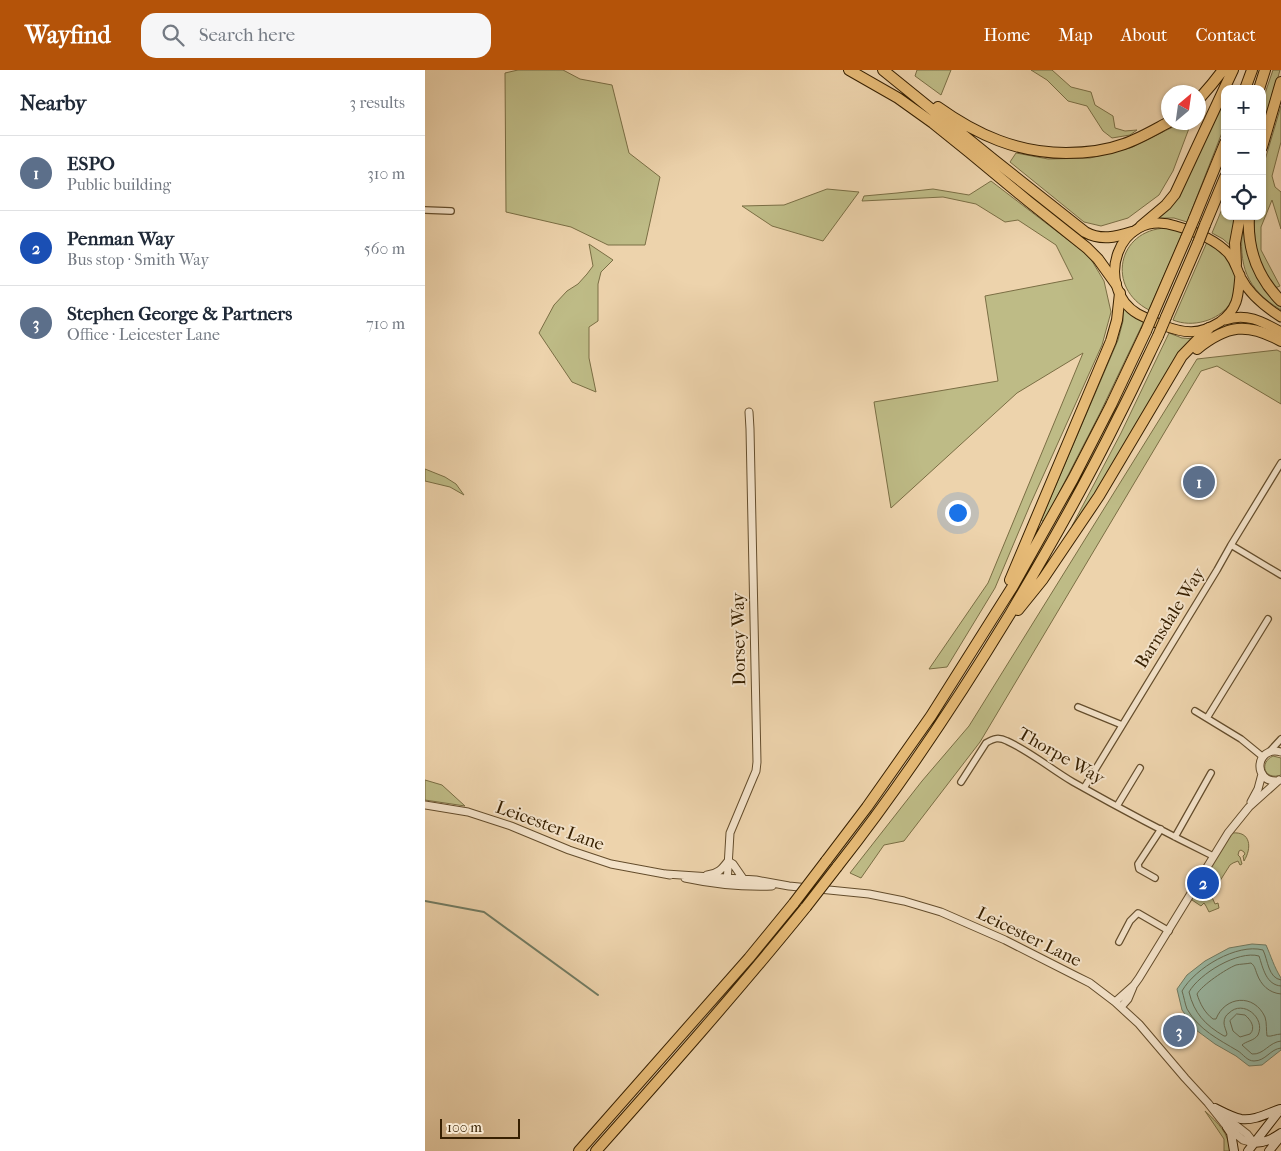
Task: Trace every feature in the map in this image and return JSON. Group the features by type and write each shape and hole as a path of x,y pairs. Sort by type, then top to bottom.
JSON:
{"highway":[{"path":"849,70 898,98 933,123 1087,248 1098,259 1126,303 1137,313 1170,328 1191,332 1209,328 1237,316 1263,322 1281,332"},
{"path":"883,70 1085,232 1109,238 1132,232"},
{"path":"1206,91 1223,70"},
{"path":"974,647 1009,582 1111,341 1117,320 1118,289 1115,274 1117,256 1132,232 1166,205 1179,186 1233,70"},
{"path":"1246,85 1252,70"},
{"path":"1260,85 1265,70"},
{"path":"893,78 975,131 1004,144 1037,151 1083,153 1114,147 1140,138 1161,126"},
{"path":"1266,133 1281,82"},
{"path":"579,1151 749,958 794,903 867,807 931,716 1013,586 1069,486 1111,405 1146,331 1221,153"},
{"path":"596,1151 772,949 837,867 916,760 989,647 1039,565 1075,500 1118,419 1158,336 1221,187"},
{"path":"1236,264 1235,244 1239,220"},
{"path":"1249,220 1249,239 1255,264 1266,284 1281,301"},
{"path":"1141,226 1152,223 1174,225 1219,246 1229,254 1236,264 1240,275 1251,293 1281,317"},
{"path":"1220,322 1235,306 1240,275"},
{"path":"989,647 1043,579 1079,527 1182,356 1209,328"},
{"path":"1159,397 1189,357 1203,344 1223,332 1253,329 1264,332 1281,341"}],"main road":[{"path":"1211,1106 1235,1117 1246,1119 1281,1108"},
{"path":"1255,1147 1281,1108"},
{"path":"1227,1126 1231,1133 1234,1151"},
{"path":"1248,1151 1281,1135"},
{"path":"1269,1151 1281,1135"},
{"path":"1255,1147 1264,1151"}],"street":[{"path":"425,210 451,211"},
{"name":"Dorsey Way","path":"727,882 732,827 756,771 757,762 749,412"},
{"name":"Barnsdale Way","path":"1084,788 1281,463"},
{"path":"1274,474 1281,478"},
{"path":"1231,545 1281,575"},
{"path":"1207,718 1268,619"},
{"path":"1078,707 1122,725"},
{"path":"1195,711 1241,739 1263,757"},
{"name":"Thorpe Way","path":"961,782 986,743 992,739 1007,741 1084,788 1213,856"},
{"path":"1280,780 1269,780 1262,774 1260,764 1263,757 1281,739"},
{"path":"1270,751 1276,750 1281,752"},
{"path":"1117,806 1140,768"},
{"path":"1175,837 1211,773"},
{"path":"1249,807 1258,789 1262,774"},
{"path":"1118,1005 1128,999 1134,984 1169,931 1228,833 1249,807 1280,780"},
{"name":"Leicester Lane","path":"425,805 468,812 511,826 569,850 611,864 704,882 744,880 869,894 933,909 1064,969 1089,983 1139,1024 1227,1126 1243,1140 1255,1147"},
{"path":"1155,878 1139,869 1138,864 1161,829"},
{"path":"704,876 719,872 728,861 744,880"},
{"name":"Leicester Lane","path":"666,874 704,876 727,882 756,886 789,886"},
{"path":"1119,942 1130,922 1138,913 1169,931"},
{"name":"Leicester Lane","path":"1211,1106 1247,1134 1255,1147"}],"shaded area":[{"path":"518,70 563,70 580,79 612,85 629,153 660,177 645,245 608,245 571,227 506,212 505,73"},
{"path":"917,70 951,70 941,95 915,76"},
{"path":"1031,70 1052,70 1071,87 1091,92 1095,105 1113,116 1115,128 1125,131 1137,130 1130,135 1112,138 1103,131 1087,106 1068,101 1047,80"},
{"path":"1273,70 1280,70 1266,120 1266,90"},
{"path":"1221,103 1221,135 1187,222 1174,218 1159,218 1170,207"},
{"path":"1281,106 1281,142 1272,176 1275,187 1281,192 1281,229 1272,200 1266,215 1266,157"},
{"path":"1167,130 1188,130 1173,171 1159,195 1128,218 1101,226 1084,222 1010,162 1016,153 1048,159 1090,158 1130,148"},
{"path":"991,181 1089,256 1104,281 1111,312 1102,345 995,588 947,667 929,669 988,583 1083,353 1017,393 891,508 874,402 998,381 985,296 1073,279 1056,245 1018,220 1005,222 976,204 943,197 862,201 864,196 933,189 969,195"},
{"path":"827,189 859,192 823,241 772,226 742,206 784,205"},
{"path":"1221,212 1221,220 1237,220 1232,247 1212,233"},
{"path":"1254,220 1264,220 1261,227 1261,250 1280,286 1275,288 1261,266 1255,242"},
{"path":"1243,226 1247,250 1254,270 1265,289 1281,307 1281,310 1260,293 1247,275 1242,253"},
{"path":"1166,228 1183,232 1149,310 1135,300 1127,288 1123,275 1123,262 1128,249 1137,239 1149,231"},
{"path":"1207,242 1223,252 1233,267 1236,286 1233,299 1225,310 1212,319 1196,323 1173,320"},
{"path":"589,244 613,260 601,272 598,284 598,321 589,327 589,358 596,392 572,382 539,333 554,305 567,291 578,284 593,266"},
{"path":"1123,306 1144,321 1100,413 1044,522 1041,520 1118,340 1123,321"},
{"path":"1169,333 1182,338 1195,339 1075,527 1072,526 1121,433"},
{"path":"1277,350 1281,352 1281,404 1217,366 1201,371 980,742 904,841 884,845 861,878 850,873 922,781 969,726 1197,359"},
{"path":"425,469 445,477 456,484 464,495 450,487 425,481"},
{"path":"1273,756 1281,758 1281,775 1271,776 1265,770 1268,759"},
{"path":"425,780 442,785 465,806 425,800"},
{"path":"1232,833 1243,835 1248,841 1247,856 1244,861 1244,852 1239,851 1238,855 1242,864 1240,865 1238,861 1230,865 1211,895 1215,904 1218,903 1219,908 1209,912 1204,903 1201,906 1192,900 1191,896"},
{"path":"1205,1111 1222,1129 1230,1151 1224,1151 1224,1139"}],"water":[{"path":"1252,944 1266,945 1281,978 1281,1050 1262,1065 1249,1066 1196,1030 1182,1010 1177,989 1187,975 1205,961 1229,948"}],"waterway":[{"path":"425,901 484,912 598,995"}],"place":[{"name":"ESPO","path":"1199,482"},
{"name":"Penman Way","path":"1203,883"},
{"name":"Stephen George & Partners","path":"1179,1031"}]}
